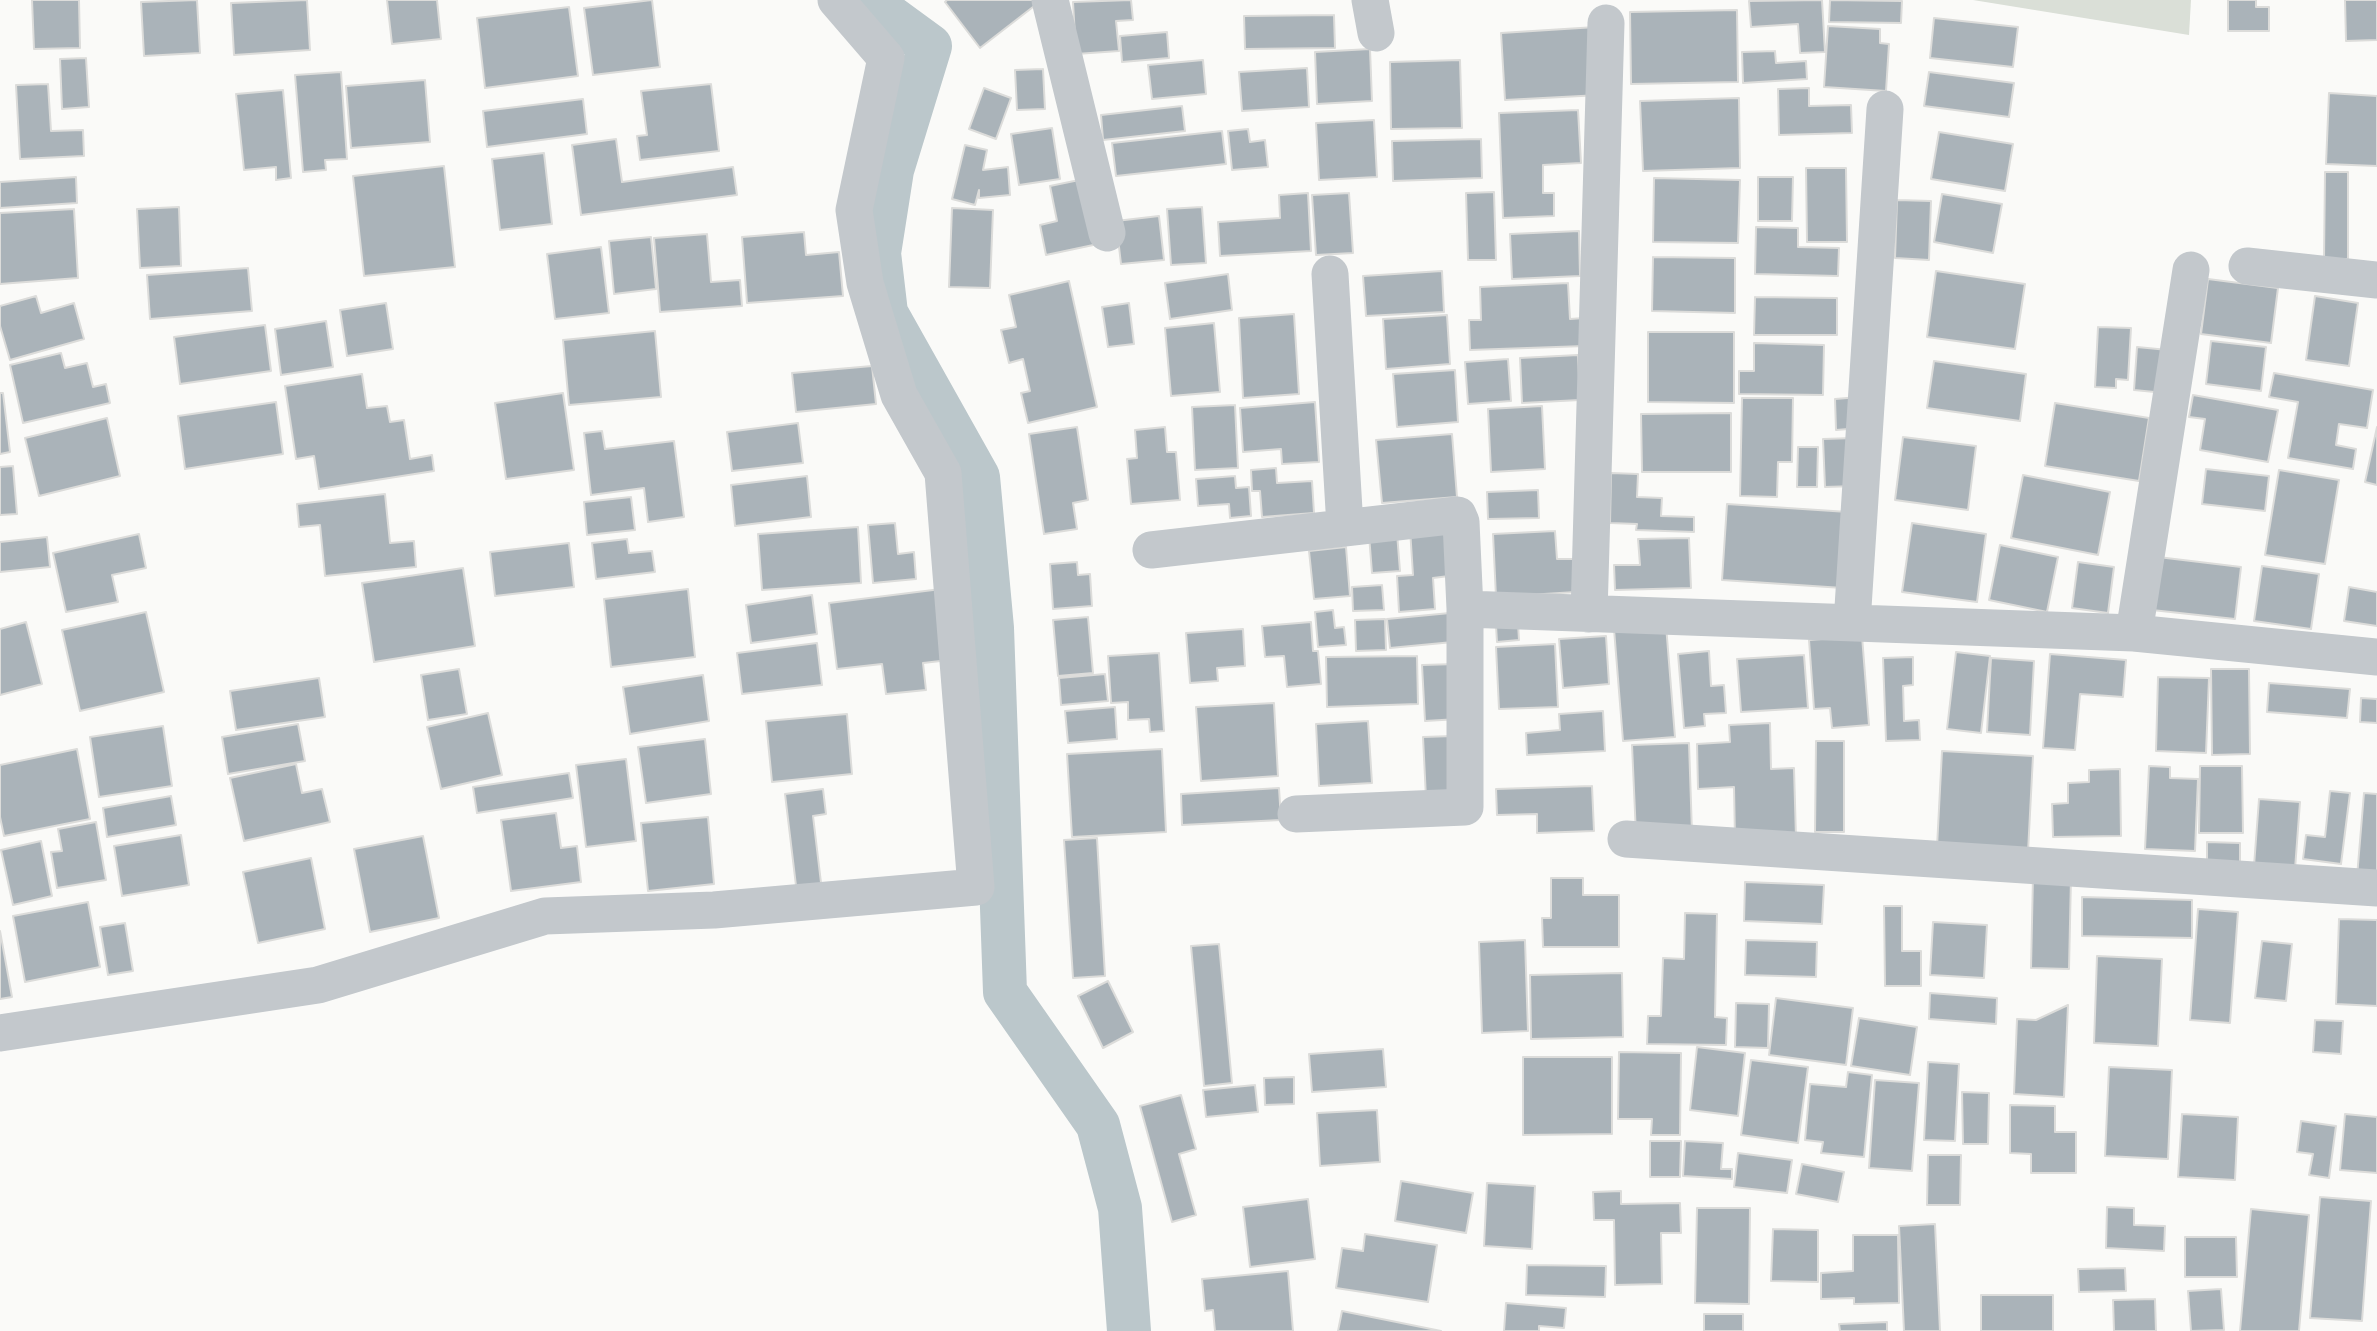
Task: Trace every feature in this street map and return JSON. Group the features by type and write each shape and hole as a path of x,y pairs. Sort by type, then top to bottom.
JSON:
{"street":[{"path":"0,1033 318,985 545,916 714,910 976,887 943,473 899,395 865,283 854,210 886,58 836,0"},
{"path":"1049,0 1107,233"},
{"path":"1589,614 1606,23"},
{"path":"1852,623 1885,109"},
{"path":"2247,266 2377,280"},
{"path":"2134,633 2191,270"},
{"path":"1330,274 1345,527"},
{"path":"1151,550 1458,515 1461,522 1465,609 1465,807 1296,814"},
{"path":"1465,609 2134,633 2377,657"},
{"path":"1626,839 2377,888"}],"shaded area":[{"path":"1973,0 2191,0 2189,35"}],"building":[{"path":"32,0 79,0 80,48 34,49"},
{"path":"197,0 200,53 144,56 141,2"},
{"path":"307,0 310,50 234,55 231,3"},
{"path":"387,0 437,0 441,39 392,44"},
{"path":"652,0 660,67 593,75 584,8"},
{"path":"1042,0 980,48 945,2"},
{"path":"1131,0 1133,20 1116,21 1119,51 1076,54 1073,2"},
{"path":"1822,0 1825,52 1800,53 1798,24 1751,27 1749,1"},
{"path":"1830,0 1902,1 1901,23 1829,22"},
{"path":"2228,0 2256,0 2256,7 2269,7 2269,31 2228,31"},
{"path":"2345,0 2377,0 2377,40 2346,41"},
{"path":"569,7 578,76 485,88 477,18"},
{"path":"1737,10 1738,82 1631,84 1630,12"},
{"path":"1334,15 1335,48 1245,49 1244,16"},
{"path":"1934,18 2018,27 2013,67 1930,58"},
{"path":"1828,26 1880,29 1880,43 1889,44 1886,91 1824,87"},
{"path":"1596,27 1600,95 1505,100 1501,33"},
{"path":"1167,32 1169,58 1122,62 1120,36"},
{"path":"1370,49 1372,101 1317,104 1315,52"},
{"path":"1775,51 1776,63 1806,61 1807,79 1743,83 1742,52"},
{"path":"86,58 89,107 62,109 60,59"},
{"path":"1203,60 1206,94 1152,99 1148,65"},
{"path":"1460,60 1462,128 1391,129 1390,62"},
{"path":"1307,68 1309,107 1242,111 1239,72"},
{"path":"1043,69 1045,109 1017,110 1015,70"},
{"path":"341,72 347,159 325,160 326,170 303,172 295,75"},
{"path":"1929,72 2014,83 2009,117 1924,106"},
{"path":"425,80 430,142 351,148 346,86"},
{"path":"48,84 51,131 83,130 84,156 20,159 16,85"},
{"path":"711,84 719,151 640,160 637,136 647,135 641,91"},
{"path":"984,88 1011,98 996,139 969,129"},
{"path":"1809,88 1809,106 1851,105 1852,133 1779,135 1778,89"},
{"path":"283,90 291,178 276,180 276,167 244,170 236,94"},
{"path":"2329,93 2377,96 2377,166 2326,164"},
{"path":"1739,98 1740,168 1643,171 1640,101"},
{"path":"583,99 587,134 487,147 483,111"},
{"path":"1182,106 1185,131 1103,140 1101,115"},
{"path":"1578,110 1581,163 1543,165 1543,193 1554,193 1554,216 1503,218 1499,113"},
{"path":"1374,120 1377,177 1319,180 1316,123"},
{"path":"1052,128 1060,179 1019,185 1011,134"},
{"path":"1248,129 1250,142 1265,140 1268,167 1232,170 1228,131"},
{"path":"1222,131 1226,164 1116,176 1112,143"},
{"path":"1939,132 2013,144 2005,191 1931,179"},
{"path":"616,139 622,182 733,167 737,195 581,215 572,145"},
{"path":"1481,139 1482,178 1393,181 1392,141"},
{"path":"965,145 987,150 983,170 1008,167 1010,195 979,198 979,190 975,205 952,199"},
{"path":"544,153 552,224 500,230 492,159"},
{"path":"444,166 455,267 364,276 353,176"},
{"path":"1806,168 1846,168 1847,242 1807,242"},
{"path":"2325,172 2348,172 2348,259 2324,259"},
{"path":"76,177 77,203 0,208 0,182"},
{"path":"1758,177 1793,177 1792,221 1758,221"},
{"path":"1654,178 1740,180 1738,243 1653,242"},
{"path":"1084,179 1098,244 1046,255 1040,225 1057,221 1050,186"},
{"path":"1494,192 1496,260 1468,260 1466,193"},
{"path":"1308,193 1311,251 1220,256 1218,222 1280,218 1279,195"},
{"path":"1349,193 1353,253 1316,255 1312,195"},
{"path":"1942,194 2002,204 1993,253 1934,242"},
{"path":"1897,200 1931,201 1929,260 1895,258"},
{"path":"179,207 181,266 140,268 137,209"},
{"path":"1202,207 1206,263 1171,265 1167,209"},
{"path":"952,208 993,210 990,288 949,287"},
{"path":"74,209 78,278 0,284 0,213"},
{"path":"1159,216 1164,260 1121,264 1116,221"},
{"path":"1756,227 1798,228 1798,247 1839,248 1838,276 1755,274"},
{"path":"1579,231 1580,276 1512,279 1510,234"},
{"path":"804,232 806,255 839,252 843,296 747,303 742,237"},
{"path":"707,234 711,282 740,280 742,306 660,312 654,238"},
{"path":"651,237 656,289 614,294 609,241"},
{"path":"601,247 609,313 555,319 547,254"},
{"path":"1653,257 1735,258 1735,313 1652,311"},
{"path":"248,268 252,311 150,319 147,275"},
{"path":"1442,271 1444,312 1366,316 1363,276"},
{"path":"1936,271 2025,284 2015,349 1927,337"},
{"path":"1228,274 1232,310 1170,319 1165,283"},
{"path":"2208,279 2278,288 2271,343 2201,334"},
{"path":"1069,281 1097,407 1028,423 1021,393 1030,391 1023,359 1009,363 1001,330 1016,327 1009,295"},
{"path":"1568,283 1570,319 1584,318 1585,346 1470,350 1469,320 1481,320 1480,287"},
{"path":"36,296 41,313 74,303 84,339 10,360 0,326 0,306"},
{"path":"2315,296 2358,303 2349,366 2306,360"},
{"path":"1755,297 1837,298 1837,335 1754,335"},
{"path":"386,303 393,349 347,356 340,310"},
{"path":"1129,303 1134,344 1108,347 1102,307"},
{"path":"1294,314 1299,394 1243,398 1239,318"},
{"path":"1447,315 1450,364 1386,369 1383,319"},
{"path":"326,321 333,367 281,375 275,329"},
{"path":"1214,323 1220,392 1171,396 1165,328"},
{"path":"265,325 271,371 180,384 174,337"},
{"path":"2098,327 2131,328 2128,380 2116,379 2116,388 2095,387"},
{"path":"655,331 661,397 569,405 563,340"},
{"path":"1648,332 1734,332 1734,403 1648,402"},
{"path":"2211,341 2266,347 2261,391 2206,384"},
{"path":"1754,343 1824,345 1823,395 1739,394 1739,371 1754,371"},
{"path":"2137,347 2168,350 2165,393 2134,390"},
{"path":"61,353 65,368 87,363 93,387 106,384 110,403 23,423 10,365"},
{"path":"1578,355 1580,400 1522,403 1520,358"},
{"path":"1508,359 1511,401 1468,404 1465,362"},
{"path":"1934,361 2026,374 2020,421 1927,408"},
{"path":"872,366 876,404 796,412 792,373"},
{"path":"1455,370 1458,422 1397,427 1393,374"},
{"path":"2274,373 2373,390 2367,428 2339,424 2336,445 2356,449 2353,469 2288,458 2298,402 2269,397"},
{"path":"362,374 367,408 387,406 390,422 404,420 410,459 432,455 434,471 319,489 314,456 296,459 285,386"},
{"path":"0,393 3,393 10,452 0,454"},
{"path":"563,393 574,470 506,479 495,403"},
{"path":"2193,395 2278,410 2268,462 2200,450 2205,419 2189,417"},
{"path":"1859,397 1861,428 1836,430 1835,399"},
{"path":"1742,398 1793,398 1792,462 1778,462 1777,497 1740,496"},
{"path":"276,402 283,454 185,469 178,416"},
{"path":"1315,402 1319,462 1282,464 1281,449 1243,452 1240,408"},
{"path":"2055,403 2149,418 2139,481 2045,466"},
{"path":"1235,405 1238,468 1195,470 1192,407"},
{"path":"1542,406 1545,469 1491,472 1488,409"},
{"path":"1731,413 1731,472 1642,472 1641,414"},
{"path":"107,418 120,476 39,496 25,438"},
{"path":"798,423 803,463 732,471 727,432"},
{"path":"1077,427 1088,500 1073,503 1077,529 1044,534 1029,434"},
{"path":"1165,427 1167,452 1176,452 1180,500 1131,504 1127,459 1137,458 1135,430"},
{"path":"2377,427 2377,485 2365,482"},
{"path":"602,431 605,449 674,441 684,517 648,522 644,488 591,495 584,433"},
{"path":"1452,434 1457,497 1382,503 1376,440"},
{"path":"1903,437 1976,446 1968,510 1895,500"},
{"path":"1854,438 1856,486 1825,487 1823,439"},
{"path":"1798,447 1818,447 1817,487 1797,487"},
{"path":"13,466 17,514 0,515 0,467"},
{"path":"1276,468 1277,483 1312,481 1314,513 1262,517 1260,491 1252,491 1251,470"},
{"path":"2206,469 2269,476 2265,511 2202,504"},
{"path":"2279,470 2339,480 2325,564 2265,555"},
{"path":"1611,473 1638,474 1637,497 1662,498 1661,516 1694,517 1694,532 1636,530 1637,524 1610,523"},
{"path":"2023,475 2110,492 2098,555 2011,538"},
{"path":"807,476 811,517 735,526 731,485"},
{"path":"1235,476 1236,488 1249,487 1251,516 1230,518 1229,504 1198,506 1196,479"},
{"path":"1538,490 1539,518 1488,519 1487,492"},
{"path":"385,494 390,543 414,541 416,567 325,576 320,525 299,527 297,504"},
{"path":"631,497 635,530 587,535 584,502"},
{"path":"1727,504 1848,512 1843,588 1722,580"},
{"path":"895,523 898,554 914,552 916,579 873,583 868,525"},
{"path":"1912,523 1986,534 1977,602 1902,592"},
{"path":"1444,526 1449,576 1433,578 1435,609 1399,612 1397,576 1413,575 1410,529"},
{"path":"858,527 861,583 762,590 758,534"},
{"path":"1555,531 1557,559 1574,559 1576,592 1496,597 1493,534"},
{"path":"1397,533 1400,571 1372,573 1369,535"},
{"path":"139,534 146,568 112,575 118,602 66,612 53,553"},
{"path":"47,537 50,567 0,572 0,542"},
{"path":"1689,538 1691,588 1615,590 1614,565 1640,565 1638,539"},
{"path":"627,539 629,553 652,551 655,572 596,579 592,543"},
{"path":"569,543 574,587 495,596 490,552"},
{"path":"2000,545 2058,557 2047,612 1989,600"},
{"path":"1346,547 1350,596 1314,599 1309,551"},
{"path":"2158,557 2241,567 2235,619 2152,610"},
{"path":"1077,562 1078,575 1090,574 1092,606 1053,609 1050,564"},
{"path":"2078,562 2114,567 2108,613 2072,608"},
{"path":"2262,566 2319,574 2311,629 2254,621"},
{"path":"463,568 475,646 374,662 362,583"},
{"path":"1382,585 1384,610 1353,611 1352,587"},
{"path":"2349,587 2377,592 2377,626 2344,621"},
{"path":"949,588 958,659 923,663 926,690 886,694 882,664 837,669 829,603"},
{"path":"688,589 695,657 611,667 604,599"},
{"path":"812,595 817,634 751,643 746,605"},
{"path":"1333,610 1335,628 1344,627 1346,645 1318,647 1315,612"},
{"path":"146,612 164,692 80,711 62,630"},
{"path":"1450,613 1453,642 1390,648 1387,619"},
{"path":"1088,617 1093,673 1058,676 1053,620"},
{"path":"1385,619 1386,650 1356,651 1355,620"},
{"path":"26,622 42,684 0,695 0,629"},
{"path":"1311,622 1313,651 1318,651 1321,684 1287,687 1284,656 1265,657 1262,626"},
{"path":"1518,624 1519,640 1497,642 1496,626"},
{"path":"1666,625 1675,737 1623,741 1614,629"},
{"path":"1243,629 1245,666 1217,668 1218,681 1190,683 1186,633"},
{"path":"1606,636 1609,684 1563,688 1559,639"},
{"path":"1862,636 1869,725 1832,728 1830,708 1814,709 1809,640"},
{"path":"817,643 822,685 742,694 737,653"},
{"path":"1555,644 1558,707 1499,709 1496,647"},
{"path":"1709,651 1711,686 1724,685 1726,713 1704,714 1705,726 1684,728 1678,654"},
{"path":"1956,652 1990,656 1981,733 1947,729"},
{"path":"1159,653 1164,731 1150,732 1149,719 1128,720 1128,702 1111,703 1108,656"},
{"path":"2050,654 2126,660 2123,697 2080,694 2075,750 2043,748"},
{"path":"1804,655 1808,708 1741,712 1737,659"},
{"path":"1417,656 1418,704 1327,707 1326,657"},
{"path":"1913,657 1913,685 1903,686 1904,721 1919,720 1920,740 1886,741 1883,658"},
{"path":"1991,658 2034,661 2030,735 1987,732"},
{"path":"1457,664 1459,719 1425,721 1422,665"},
{"path":"459,669 467,714 428,720 421,675"},
{"path":"2211,669 2249,669 2250,754 2212,755"},
{"path":"1105,674 1108,701 1061,705 1059,678"},
{"path":"703,675 709,721 630,734 623,687"},
{"path":"2158,677 2209,678 2206,753 2156,751"},
{"path":"319,678 325,717 236,730 230,691"},
{"path":"2269,683 2350,689 2347,718 2267,712"},
{"path":"2361,698 2377,699 2377,723 2360,722"},
{"path":"1274,703 1278,776 1201,781 1196,707"},
{"path":"1115,707 1117,739 1068,743 1065,711"},
{"path":"1603,711 1605,751 1527,755 1526,733 1560,730 1559,714"},
{"path":"488,713 502,775 441,789 427,727"},
{"path":"847,714 852,774 772,782 766,721"},
{"path":"1368,721 1372,783 1319,786 1316,724"},
{"path":"1770,723 1771,769 1794,768 1796,838 1735,840 1734,787 1698,789 1697,744 1730,742 1729,725"},
{"path":"298,724 305,761 228,774 222,737"},
{"path":"163,726 172,786 99,797 90,737"},
{"path":"1453,736 1456,796 1426,798 1423,737"},
{"path":"705,739 711,794 646,803 638,747"},
{"path":"1816,741 1844,741 1844,832 1815,832"},
{"path":"1689,743 1692,833 1636,835 1632,745"},
{"path":"77,749 90,819 4,836 0,817 0,765"},
{"path":"1162,749 1166,832 1072,837 1067,754"},
{"path":"1942,751 2033,756 2028,852 1937,847"},
{"path":"626,759 636,841 586,847 576,765"},
{"path":"296,764 302,793 322,789 330,822 244,841 230,778"},
{"path":"2149,766 2170,767 2170,778 2198,779 2195,851 2145,849"},
{"path":"2200,766 2242,766 2243,833 2199,833"},
{"path":"2120,769 2121,836 2053,837 2052,804 2068,803 2068,783 2089,782 2089,770"},
{"path":"569,773 573,798 477,813 473,787"},
{"path":"1592,786 1594,831 1537,833 1537,814 1497,815 1496,789"},
{"path":"1279,788 1281,820 1182,825 1181,794"},
{"path":"823,789 826,814 813,816 822,891 797,894 785,794"},
{"path":"2330,791 2350,793 2341,864 2303,859 2306,835 2325,837"},
{"path":"2364,793 2377,794 2377,879 2357,877"},
{"path":"171,796 176,825 107,837 103,808"},
{"path":"2259,799 2300,802 2295,869 2254,866"},
{"path":"556,813 561,848 577,846 581,882 511,891 501,820"},
{"path":"708,817 714,884 648,891 641,823"},
{"path":"96,822 106,880 57,888 51,852 62,851 58,829"},
{"path":"181,835 189,885 122,896 114,846"},
{"path":"423,836 439,918 370,932 354,849"},
{"path":"1097,838 1105,976 1073,978 1064,840"},
{"path":"41,841 52,896 13,905 1,850"},
{"path":"2207,842 2240,843 2240,869 2207,869"},
{"path":"311,858 325,929 258,943 243,872"},
{"path":"2033,876 2071,877 2069,969 2031,968"},
{"path":"1551,878 1583,878 1583,895 1619,895 1619,947 1543,947 1542,918 1551,918"},
{"path":"1745,882 1824,885 1822,924 1744,921"},
{"path":"2082,897 2192,900 2192,938 2082,936"},
{"path":"88,902 100,967 25,982 13,916"},
{"path":"1884,906 1902,906 1902,951 1921,951 1921,986 1885,986"},
{"path":"2198,909 2238,912 2230,1023 2190,1020"},
{"path":"1685,913 1717,914 1715,1017 1727,1018 1726,1045 1647,1044 1648,1016 1661,1016 1663,958 1684,959"},
{"path":"2339,919 2377,920 2377,1006 2336,1004"},
{"path":"1933,922 1987,925 1984,978 1930,975"},
{"path":"125,923 133,971 108,975 100,927"},
{"path":"0,931 12,997 0,999"},
{"path":"1525,940 1528,1031 1482,1033 1479,942"},
{"path":"1746,940 1817,942 1816,977 1745,975"},
{"path":"2262,941 2292,944 2286,1001 2255,998"},
{"path":"1219,944 1232,1083 1204,1086 1191,946"},
{"path":"2097,956 2162,959 2158,1046 2094,1043"},
{"path":"1622,973 1623,1037 1531,1039 1530,975"},
{"path":"1108,981 1133,1032 1103,1048 1078,996"},
{"path":"1930,993 1997,998 1996,1024 1929,1019"},
{"path":"1776,998 1853,1008 1846,1065 1769,1055"},
{"path":"1736,1003 1769,1004 1768,1048 1735,1047"},
{"path":"2068,1005 2064,1097 2014,1094 2017,1019 2036,1020"},
{"path":"1859,1018 1917,1027 1910,1075 1851,1066"},
{"path":"2315,1020 2343,1021 2341,1054 2313,1052"},
{"path":"1697,1047 1745,1053 1738,1116 1690,1110"},
{"path":"1383,1049 1386,1087 1312,1092 1309,1054"},
{"path":"1619,1052 1681,1053 1680,1135 1651,1135 1652,1119 1618,1119"},
{"path":"1523,1057 1612,1057 1612,1134 1523,1135"},
{"path":"1751,1060 1808,1067 1798,1143 1741,1135"},
{"path":"1928,1062 1959,1064 1955,1141 1924,1140"},
{"path":"2109,1067 2172,1070 2168,1159 2105,1156"},
{"path":"1848,1072 1872,1075 1864,1157 1821,1153 1823,1142 1805,1140 1810,1084 1846,1087"},
{"path":"1294,1077 1294,1104 1265,1105 1264,1078"},
{"path":"1875,1080 1919,1083 1912,1171 1869,1168"},
{"path":"1255,1085 1258,1112 1206,1117 1203,1090"},
{"path":"1962,1092 1989,1093 1988,1144 1963,1144"},
{"path":"1181,1095 1196,1149 1179,1154 1196,1215 1172,1222 1140,1106"},
{"path":"2010,1105 2055,1106 2055,1132 2076,1132 2076,1173 2031,1173 2031,1154 2010,1153"},
{"path":"1377,1110 1380,1162 1320,1166 1317,1113"},
{"path":"2182,1114 2238,1117 2235,1180 2178,1177"},
{"path":"2345,1114 2377,1117 2377,1173 2340,1170"},
{"path":"2301,1121 2336,1126 2329,1178 2309,1175 2313,1154 2297,1152"},
{"path":"1650,1141 1681,1141 1680,1177 1650,1177"},
{"path":"1685,1141 1723,1143 1721,1169 1732,1169 1732,1179 1683,1176"},
{"path":"1738,1153 1792,1160 1787,1193 1734,1187"},
{"path":"1928,1155 1961,1155 1960,1205 1927,1205"},
{"path":"1802,1164 1844,1172 1838,1202 1796,1194"},
{"path":"1401,1181 1473,1193 1466,1233 1395,1221"},
{"path":"1487,1183 1535,1186 1532,1249 1484,1246"},
{"path":"1621,1191 1621,1204 1680,1203 1681,1233 1661,1233 1662,1284 1615,1285 1614,1220 1594,1220 1593,1192"},
{"path":"2320,1197 2371,1201 2362,1321 2310,1318"},
{"path":"1308,1199 1315,1259 1250,1267 1243,1207"},
{"path":"2107,1207 2134,1208 2134,1225 2165,1226 2164,1251 2106,1248"},
{"path":"1697,1208 1750,1208 1749,1304 1695,1303"},
{"path":"2251,1209 2309,1215 2299,1331 2240,1331"},
{"path":"1935,1224 1940,1331 1904,1331 1899,1226"},
{"path":"1773,1229 1818,1230 1818,1282 1771,1281"},
{"path":"1365,1234 1437,1245 1428,1302 1336,1288 1342,1248 1363,1251"},
{"path":"1853,1235 1898,1235 1899,1303 1854,1304 1854,1298 1821,1299 1821,1273 1853,1271"},
{"path":"2185,1237 2236,1237 2237,1277 2185,1277"},
{"path":"1527,1265 1606,1266 1605,1297 1526,1295"},
{"path":"2125,1268 2126,1291 2079,1292 2078,1269"},
{"path":"1288,1271 1293,1331 1215,1331 1213,1310 1205,1311 1202,1279"},
{"path":"2221,1289 2224,1330 2191,1331 2188,1291"},
{"path":"1981,1295 2053,1295 2053,1331 1981,1331"},
{"path":"2155,1299 2156,1331 2114,1331 2113,1300"},
{"path":"1506,1303 1566,1308 1564,1328 1539,1326 1539,1331 1504,1331"},
{"path":"1342,1311 1441,1331 1338,1331"},
{"path":"1704,1314 1743,1314 1743,1331 1704,1331"},
{"path":"1887,1322 1887,1331 1840,1331 1839,1324"}],"waterway":[{"path":"867,0 930,46 892,170 879,253 886,313 978,477 992,628 1005,992 1098,1125 1120,1208 1129,1331"}]}
